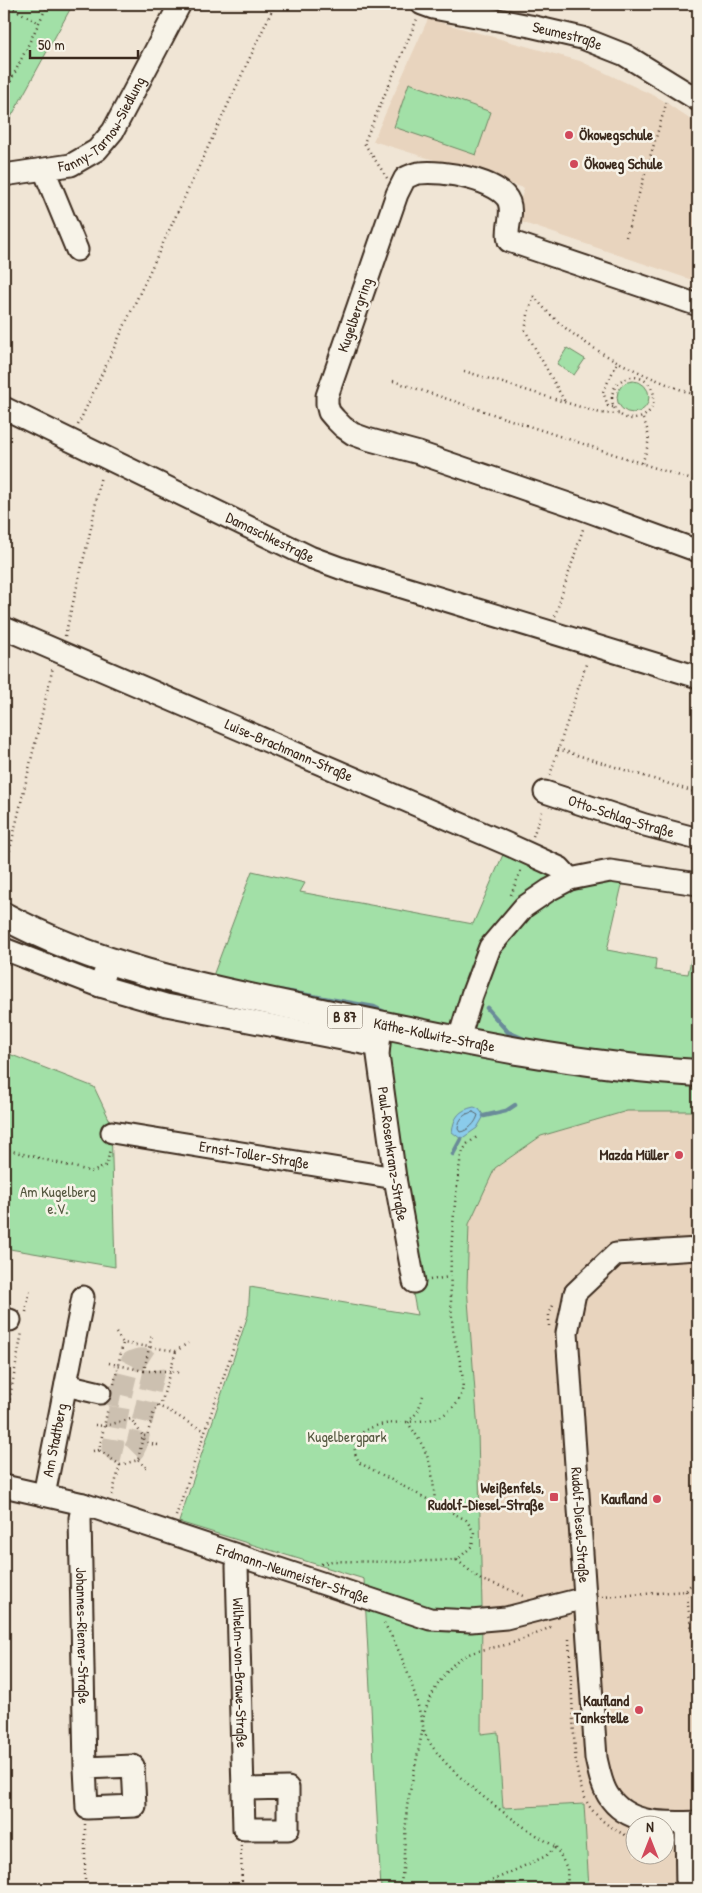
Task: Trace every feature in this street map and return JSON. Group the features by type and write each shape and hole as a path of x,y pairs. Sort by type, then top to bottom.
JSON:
{"main road":[{"name":"Käthe-Kollwitz-Straße","path":"4,916 52,940 108,961 380,1036 459,1039 565,1060 602,1065 698,1072"}],"street":[{"name":"Fanny-Tarnow-Siedlung","path":"4,175 71,165 97,150 113,132 180,4"},
{"name":"Seumestraße","path":"423,4 433,8 530,26 582,38 625,55 698,100"},
{"path":"44,170 77,250"},
{"name":"Kugelbergring","path":"698,304 509,241 508,235 512,215 508,200 495,187 479,181 446,174 420,173 405,178 397,194 327,396 329,412 342,427 353,434 419,453 698,551"},
{"name":"Damaschkestraße","path":"4,408 310,557 340,568 592,645"},
{"name":"Luise-Brachmann-Straße","path":"4,628 527,853 560,868 570,879"},
{"path":"592,645 698,677"},
{"name":"Otto-Schlag-Straße","path":"547,792 645,825 698,839"},
{"path":"459,1039 472,995 490,947 524,907 549,890 570,879 610,871 698,884"},
{"path":"4,949 100,986 166,1004 380,1036"},
{"path":"100,986 108,961"},
{"name":"Paul-Rosenkranz-Straße","path":"380,1036 395,1178 414,1282"},
{"name":"Ernst-Toller-Straße","path":"112,1132 395,1178"},
{"name":"Rudolf-Diesel-Straße","path":"692,1822 665,1823 642,1820 622,1810 609,1796 601,1778 596,1758 568,1333 575,1293 616,1254 698,1248"},
{"name":"Am Stadtberg","path":"44,1495 83,1297"},
{"name":"Am Stadtberg","path":"66,1385 108,1394"},
{"name":"Erdmann-Neumeister-Straße","path":"4,1486 83,1504 430,1619 471,1621 506,1618 585,1598"},
{"name":"Johannes-Riemer-Straße","path":"83,1504 80,1518 86,1808"},
{"name":"Wilhelm-von-Brawe-Straße","path":"239,1557 237,1566 244,1829"},
{"path":"85,1768 133,1766 135,1806 86,1808"},
{"path":"243,1788 288,1788 288,1829 244,1829"},
{"path":"687,1889 692,1822"}],"path":[{"path":"5,4 39,23"},
{"path":"4,95 48,4"},
{"path":"71,440 275,4"},
{"path":"397,194 364,143 423,4"},
{"path":"626,236 672,83"},
{"path":"566,403 526,330 529,310 534,296 556,320 597,349 662,383 698,396"},
{"path":"614,407 608,406 603,392 618,361"},
{"path":"464,371 566,403 600,412 619,414 630,419 642,417 652,408 654,393 647,382 640,378 626,378 620,381 612,393 614,407 619,414"},
{"path":"393,380 698,482"},
{"path":"642,417 648,428 649,443 642,464"},
{"path":"4,875 92,524 105,457"},
{"path":"550,632 588,511"},
{"path":"509,899 527,853 547,792 558,750 592,645"},
{"path":"558,750 698,793"},
{"path":"4,1149 93,1172 107,1166 112,1132"},
{"path":"318,1565 332,1561 399,1562 457,1560 472,1546 474,1532 466,1520 360,1463 354,1449 360,1434 372,1426 408,1423 440,1416 455,1405 463,1390 462,1373 454,1336 450,1243 461,1155 467,1144 477,1137"},
{"path":"436,1279 450,1277"},
{"path":"4,1429 8,1407 16,1320 30,1288"},
{"path":"549,1329 550,1315 554,1302"},
{"path":"174,1522 242,1323"},
{"path":"116,1333 123,1343 176,1351"},
{"path":"144,1371 152,1334"},
{"path":"99,1450 108,1394 118,1366 123,1343"},
{"path":"143,1436 147,1436 154,1412 162,1401 176,1351 188,1343"},
{"path":"109,1363 144,1371 182,1373"},
{"path":"408,1423 418,1411 423,1396"},
{"path":"4,1406 8,1407"},
{"path":"157,1406 166,1409 194,1427 205,1430"},
{"path":"95,1425 104,1426 131,1419 145,1441 149,1444 158,1445"},
{"path":"408,1423 427,1453 432,1470 435,1502"},
{"path":"138,1460 143,1436"},
{"path":"92,1451 99,1450 120,1465"},
{"path":"120,1465 138,1460"},
{"path":"138,1460 148,1470"},
{"path":"110,1501 120,1465"},
{"path":"457,1560 481,1580 504,1587 526,1597"},
{"path":"585,1598 686,1590 690,1586 698,1584"},
{"path":"686,1590 694,1648 698,1707"},
{"path":"366,1599 381,1619 402,1656 428,1738 438,1752 480,1795 527,1830 556,1848 567,1868 568,1889"},
{"path":"400,1889 407,1806 426,1710 440,1679 450,1667 470,1653 540,1633 561,1622"},
{"path":"85,1889 86,1808"},
{"path":"242,1889 241,1840 244,1829"},
{"path":"474,1889 546,1856 556,1848"}],"shaded area":[{"name":"Ökoweg Schule","path":"428,19 580,61 661,99 698,125 698,282 515,220 524,188 373,141"},
{"path":"627,1111 698,1111 698,1889 589,1889 584,1804 503,1808 498,1732 481,1734 482,1607 478,1431 467,1287 469,1224 495,1168 541,1136"}],"green space":[{"path":"4,4 73,4 4,130"},
{"path":"409,83 491,112 476,155 394,127"},
{"path":"567,348 585,359 574,375 557,364"},
{"path":"633,381 639,382 644,386 648,391 648,403 644,408 639,412 633,413 627,412 622,408 618,403 617,397 618,391 622,386 627,382"},
{"name":"Kugelbergpark","path":"505,850 551,875 596,863 627,863 607,950 656,959 655,970 688,974 698,926 698,1111 627,1111 541,1136 495,1168 469,1224 467,1287 478,1431 482,1607 481,1734 498,1732 503,1808 584,1804 589,1889 381,1889 364,1579 179,1522 248,1315 250,1287 417,1315 365,1036 204,1000 252,871 305,883 300,892 473,924"},
{"name":"Am Kugelberg e.V.","path":"4,1052 94,1087 111,1123 115,1267 4,1248"}],"water":[{"path":"474,1107 479,1109 484,1116 477,1128 461,1139 452,1132 454,1122 461,1112"}],"waterway":[{"path":"278,990 374,1007 386,1013"},
{"path":"487,1008 508,1032 526,1040"},
{"path":"484,1116 506,1111 515,1105"},
{"path":"453,1154 461,1139"}],"tunnel":[{"path":"100,1393 121,1397 112,1448 115,1451 130,1454 137,1444 154,1371 151,1363 140,1359 131,1362 121,1397"}],"place":[{"name":"Ökowegschule","path":"569,135"},
{"name":"Ökoweg Schule","path":"574,164"},
{"name":"Mazda Müller","path":"679,1155"},
{"name":"Weißenfels, Rudolf-Diesel-Straße","path":"554,1497"},
{"name":"Kaufland","path":"657,1499"},
{"name":"Kaufland Tankstelle","path":"639,1710"}]}
